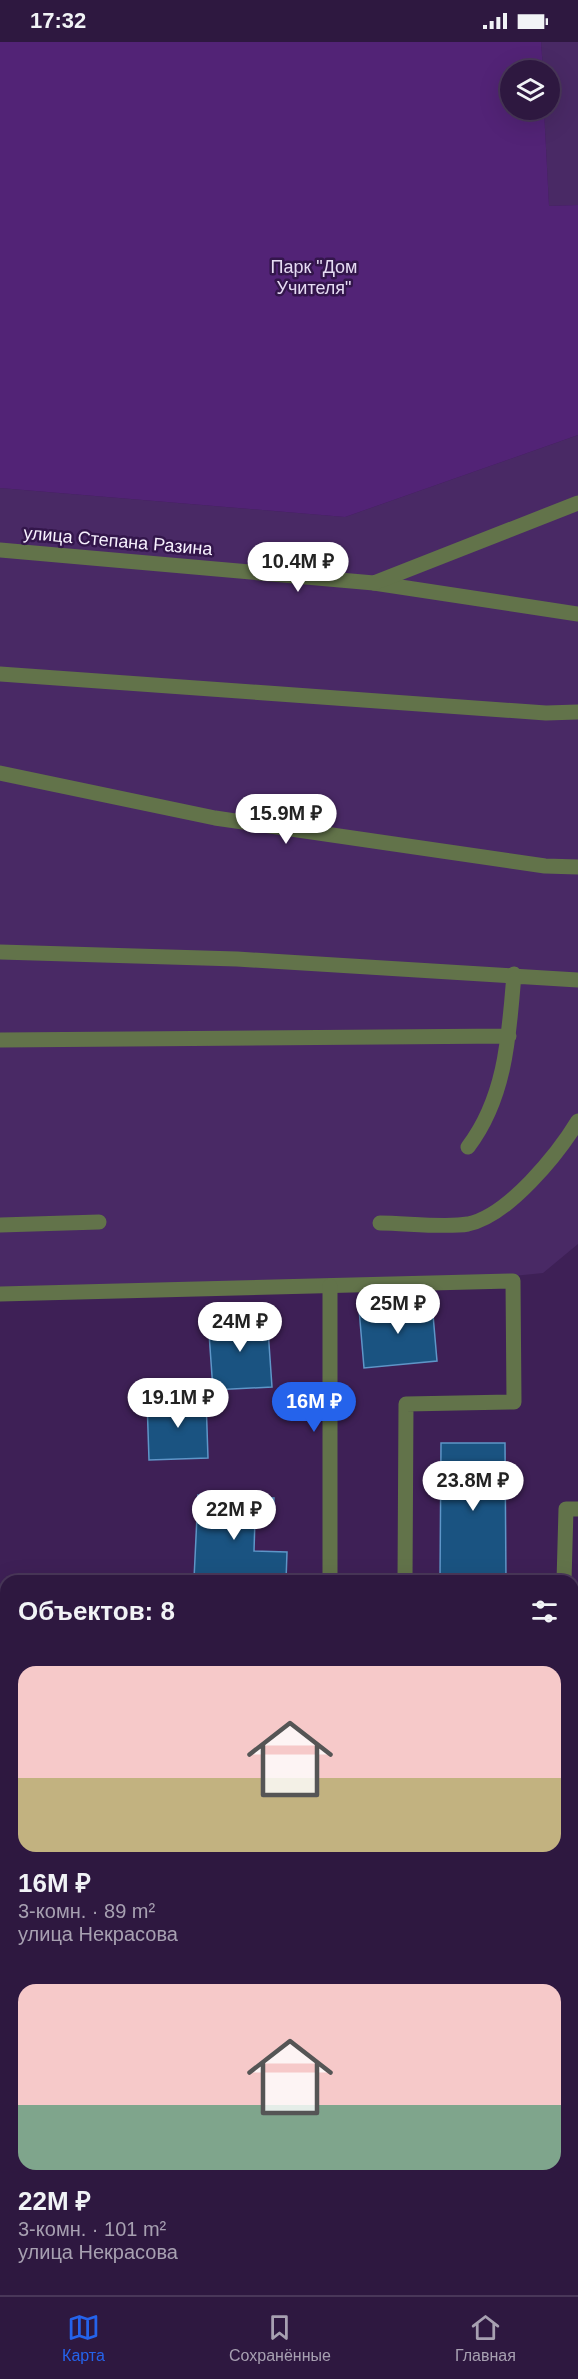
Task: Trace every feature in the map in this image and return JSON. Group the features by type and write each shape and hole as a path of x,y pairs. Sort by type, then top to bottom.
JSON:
{"street":[{"name":"улица Степана Разина","path":"0,550 374,583 578,503"},
{"path":"374,583 578,614"},
{"path":"0,674 546,714 578,712"},
{"path":"0,773 215,818 545,866 578,867"},
{"path":"0,952 237,959 578,980"},
{"path":"468,1147 483,1127 500,1085 509,1036 514,975"},
{"path":"0,1040 509,1036"},
{"path":"380,1223 468,1224 489,1215 526,1187 565,1143 578,1121"},
{"path":"0,1225 99,1222"},
{"path":"0,1294 513,1281 514,1402 406,1404 405,1575"},
{"path":"330,1286 330,1575"},
{"path":"564,1575 566,1509 578,1509"}],"shaded area":[{"path":"541,42 578,42 578,205 549,206 545,120 560,120 560,60 542,60"},
{"path":"578,435 578,1244 543,1273 394,1288 0,1301 0,488 345,517"}],"green space":[{"name":"Парк \"Дом Учителя\"","path":"0,42 541,42 542,60 500,60 500,120 545,120 549,206 578,205 578,435 345,517 0,488"}],"building":[{"path":"432,1303 437,1361 364,1368 359,1309"},
{"path":"267,1315 272,1387 213,1390 208,1319"},
{"path":"206,1398 208,1458 149,1460 147,1400"},
{"path":"441,1443 505,1443 506,1575 440,1575"},
{"path":"198,1495 274,1498 273,1519 255,1519 254,1551 287,1552 286,1575 194,1575"}]}
